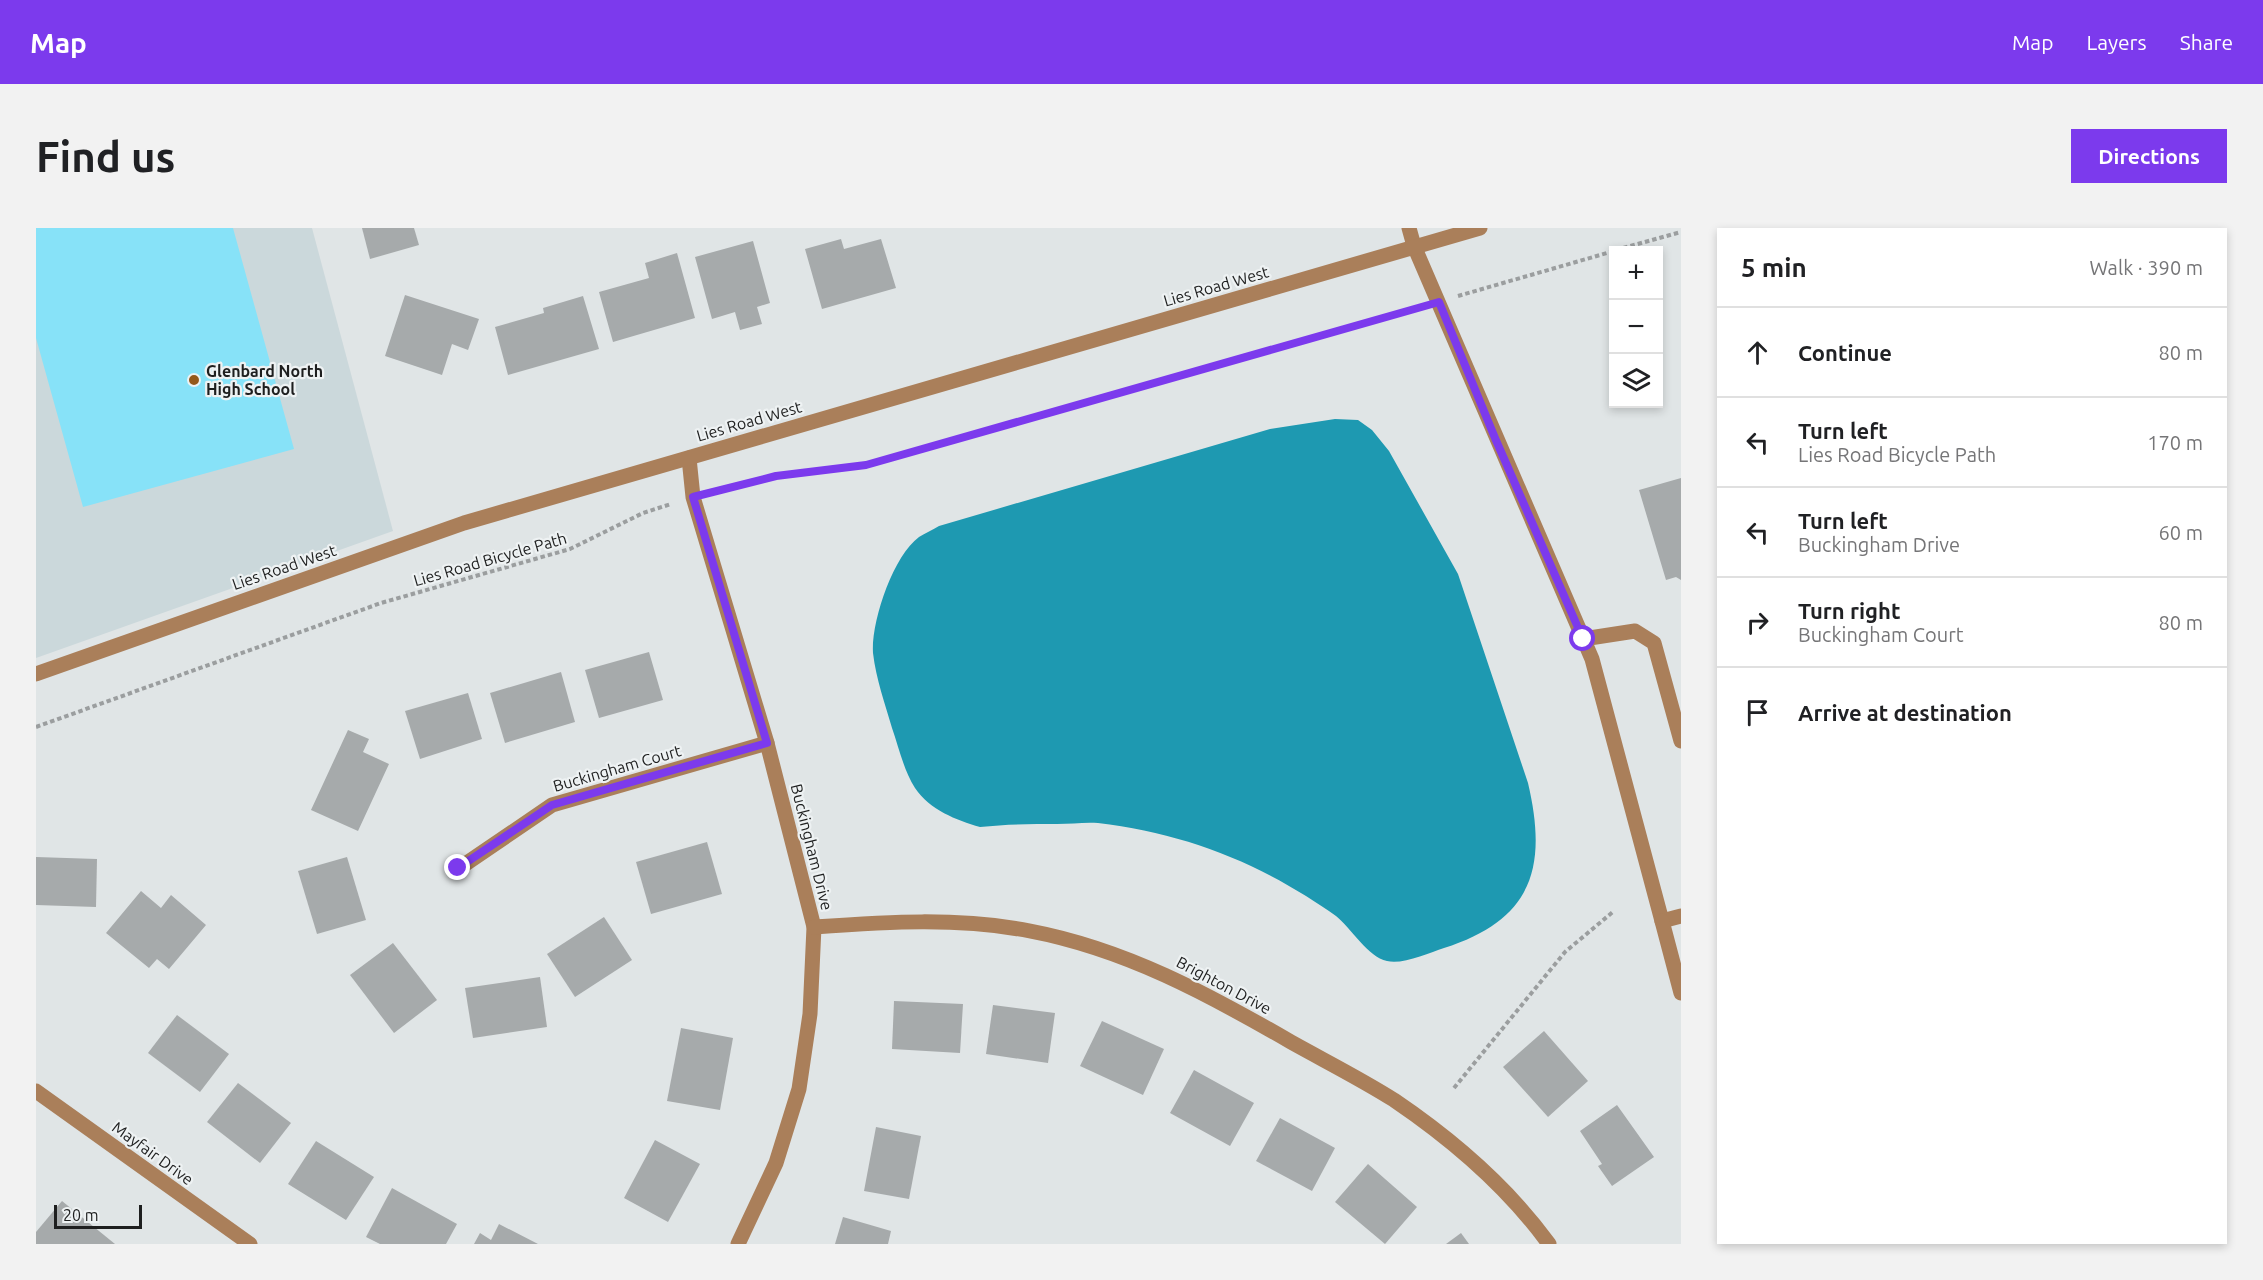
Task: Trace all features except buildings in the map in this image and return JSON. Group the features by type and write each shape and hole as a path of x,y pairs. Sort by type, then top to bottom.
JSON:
{"street":[{"path":"1409,228 1414,246 1495,438 1592,659 1681,993"},
{"name":"Lies Road West","path":"36,674 464,523 1480,228"},
{"name":"Buckingham Drive","path":"689,458 693,497 767,743 814,927 810,1014 799,1089 776,1163 738,1244"},
{"path":"1583,639 1635,631 1654,643 1681,741"},
{"name":"Buckingham Court","path":"458,868 552,805 767,743"},
{"path":"1662,921 1681,916"},
{"name":"Brighton Drive","path":"814,927 916,921 975,923 1030,931 1095,947 1138,962 1230,1006 1392,1099 1444,1136 1492,1178 1549,1244"},
{"name":"Mayfair Drive","path":"36,1091 250,1244"}],"path":[{"name":"Lies Road Bicycle Path","path":"1632,246 1681,232"},
{"name":"Lies Road Bicycle Path","path":"36,727 381,603 570,549 643,513 693,497 776,476 866,465 1609,253"},
{"path":"1454,1088 1565,952 1614,911"}],"shaded area":[{"name":"Glenbard North High School","path":"36,228 312,228 393,531 36,658"},
{"path":"36,228 233,228 294,449 83,507 36,338"},
{"path":"1335,419 1358,420 1372,430 1389,451 1458,574 1528,783 1534,813 1536,841 1533,865 1526,887 1515,906 1497,922 1474,936 1408,960 1387,961 1373,954 1342,921 1306,896 1257,869 1206,848 1154,833 1098,823 980,827 944,813 921,796 911,781 902,759 881,691 873,653 876,624 886,590 892,574 909,546 919,537 939,526 1270,429"}],"place":[{"name":"Glenbard North High School","path":"194,380"}],"route":[{"path":"458,868 552,805 767,743 693,497 776,476 866,465 1439,302 1495,438 1583,639"}]}
